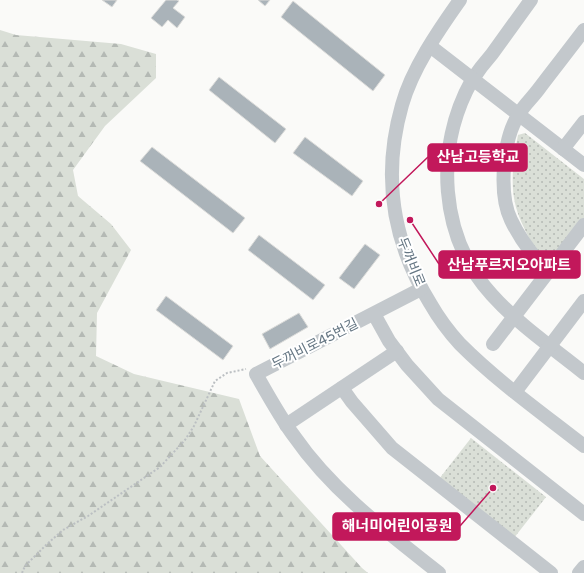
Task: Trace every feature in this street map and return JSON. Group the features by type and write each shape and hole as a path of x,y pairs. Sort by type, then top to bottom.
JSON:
{"street":[{"name":"두꺼비로","path":"460,0 417,69 402,104 392,146 392,195 397,226 404,251 421,289 438,316 460,343 498,378 584,446"},
{"path":"531,0 473,79 464,98 455,123 448,156 447,184 450,208 455,229 466,257 477,277 492,295 514,316 584,373"},
{"path":"547,271 536,260 522,240 510,218 505,198 505,153 509,136 518,114 584,30"},
{"path":"430,46 584,165"},
{"path":"563,149 584,122"},
{"path":"493,344 547,271 584,225"},
{"name":"두꺼비로45번길","path":"252,371 374,314 421,289"},
{"path":"515,392 584,301"},
{"name":"두꺼비로45번길","path":"374,314 389,341 407,365 438,399 584,514"},
{"path":"286,425 397,351"},
{"path":"252,371 294,437 324,474 357,506 440,573"},
{"path":"342,388 352,402 392,448 551,573"},
{"path":"579,573 584,567"}],"path":[{"path":"22,573 25,566 63,530 88,516 160,467 185,440 194,426 215,381 227,373 252,371"}],"green space":[{"path":"0,30 16,35 121,44 156,54 156,78 105,126 73,170 78,196 111,224 131,250 97,313 96,356 134,374 239,399 260,456 368,573 0,573"},
{"path":"525,133 584,179 584,218 552,258 544,257 536,251 521,222 515,203 513,169 515,151 518,135"},
{"path":"471,438 546,497 514,538 439,479"}],"building":[{"path":"102,0 117,0 112,7"},
{"path":"166,0 179,1 173,8 185,17 177,28 168,20 162,27 151,18"},
{"path":"258,0 270,0 265,6"},
{"path":"293,1 385,75 373,91 281,17"},
{"path":"219,77 286,129 275,143 209,90"},
{"path":"305,137 363,181 352,196 293,153"},
{"path":"152,147 245,218 233,233 140,161"},
{"path":"259,235 325,285 313,300 248,250"},
{"path":"365,244 380,255 354,289 339,278"},
{"path":"166,296 233,346 223,360 156,310"},
{"path":"299,313 308,327 270,349 262,334"}],"place":[{"name":"산남고등학교","path":"379,204"},
{"name":"산남푸르지오아파트","path":"410,220"},
{"name":"해너미어린이공원","path":"493,488"}]}
